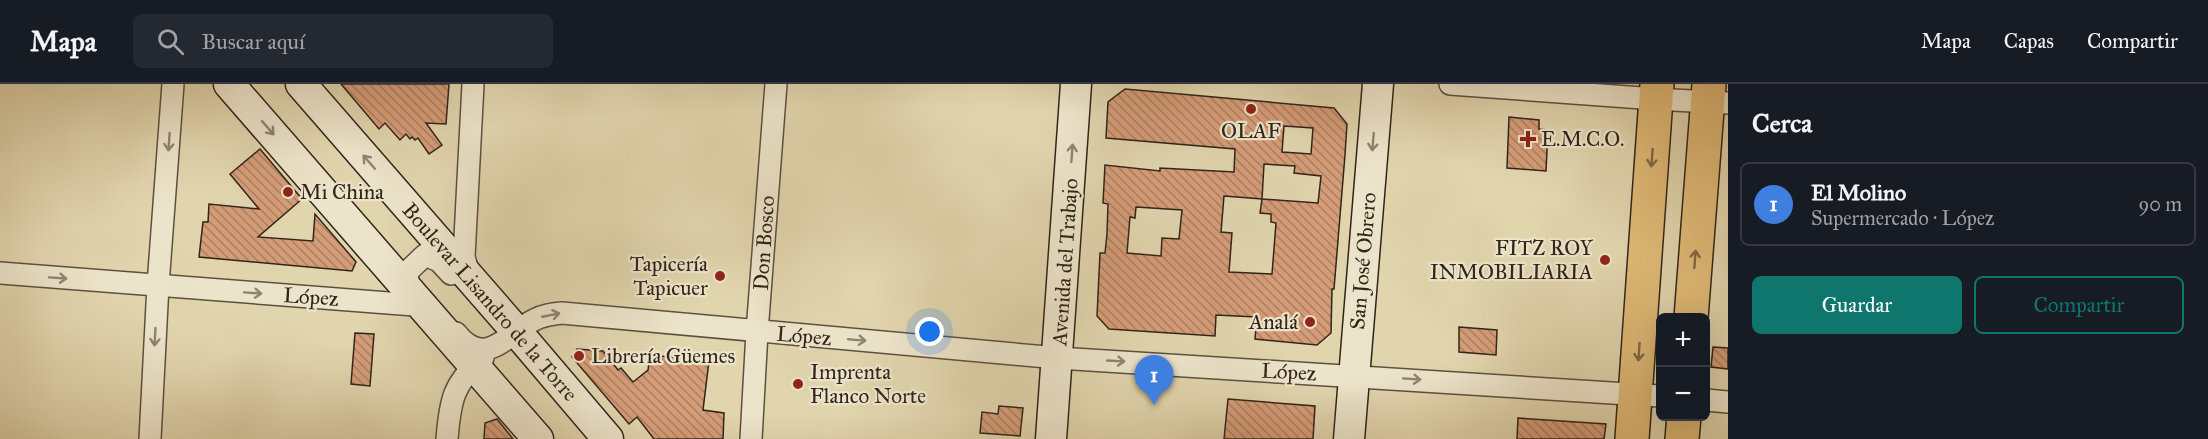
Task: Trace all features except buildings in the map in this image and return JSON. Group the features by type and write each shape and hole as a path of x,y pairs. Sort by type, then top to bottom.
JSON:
{"main road":[{"path":"1632,439 1648,395 1656,92"},
{"path":"1692,313 1715,96"},
{"path":"1682,439 1684,421"}],"street":[{"path":"150,439 158,285 173,84"},
{"path":"229,84 538,439"},
{"name":"Boulevar Lisandro de la Torre","path":"301,84 470,278 505,326 608,439"},
{"path":"470,278 464,256 473,84"},
{"name":"Don Bosco","path":"752,439 757,332 776,84"},
{"name":"Avenida del Trabajo","path":"1051,439 1076,84"},
{"name":"San José Obrero","path":"1349,439 1378,84"},
{"path":"1450,84 1715,96"},
{"path":"416,298 408,272 425,255 431,256 446,267 474,301 505,326 465,374 453,398 447,439"},
{"name":"López","path":"0,273 158,285 416,298 438,312 460,339 471,346 480,348 505,326 545,315 562,313 1058,358 1648,395"},
{"path":"1710,400 1728,402"}],"place":[{"name":"OLAF","path":"1251,109"},
{"name":"E.M.C.O.","path":"1528,139"},
{"name":"Mi China","path":"288,192"},
{"name":"FITZ ROY INMOBILIARIA","path":"1605,260"},
{"name":"Tapicería Tapicuer","path":"720,276"},
{"name":"Analá","path":"1310,322"},
{"name":"Librería Güemes","path":"579,356"},
{"name":"Imprenta Flanco Norte","path":"798,384"},
{"name":"El Molino","path":"1154,405"}]}
